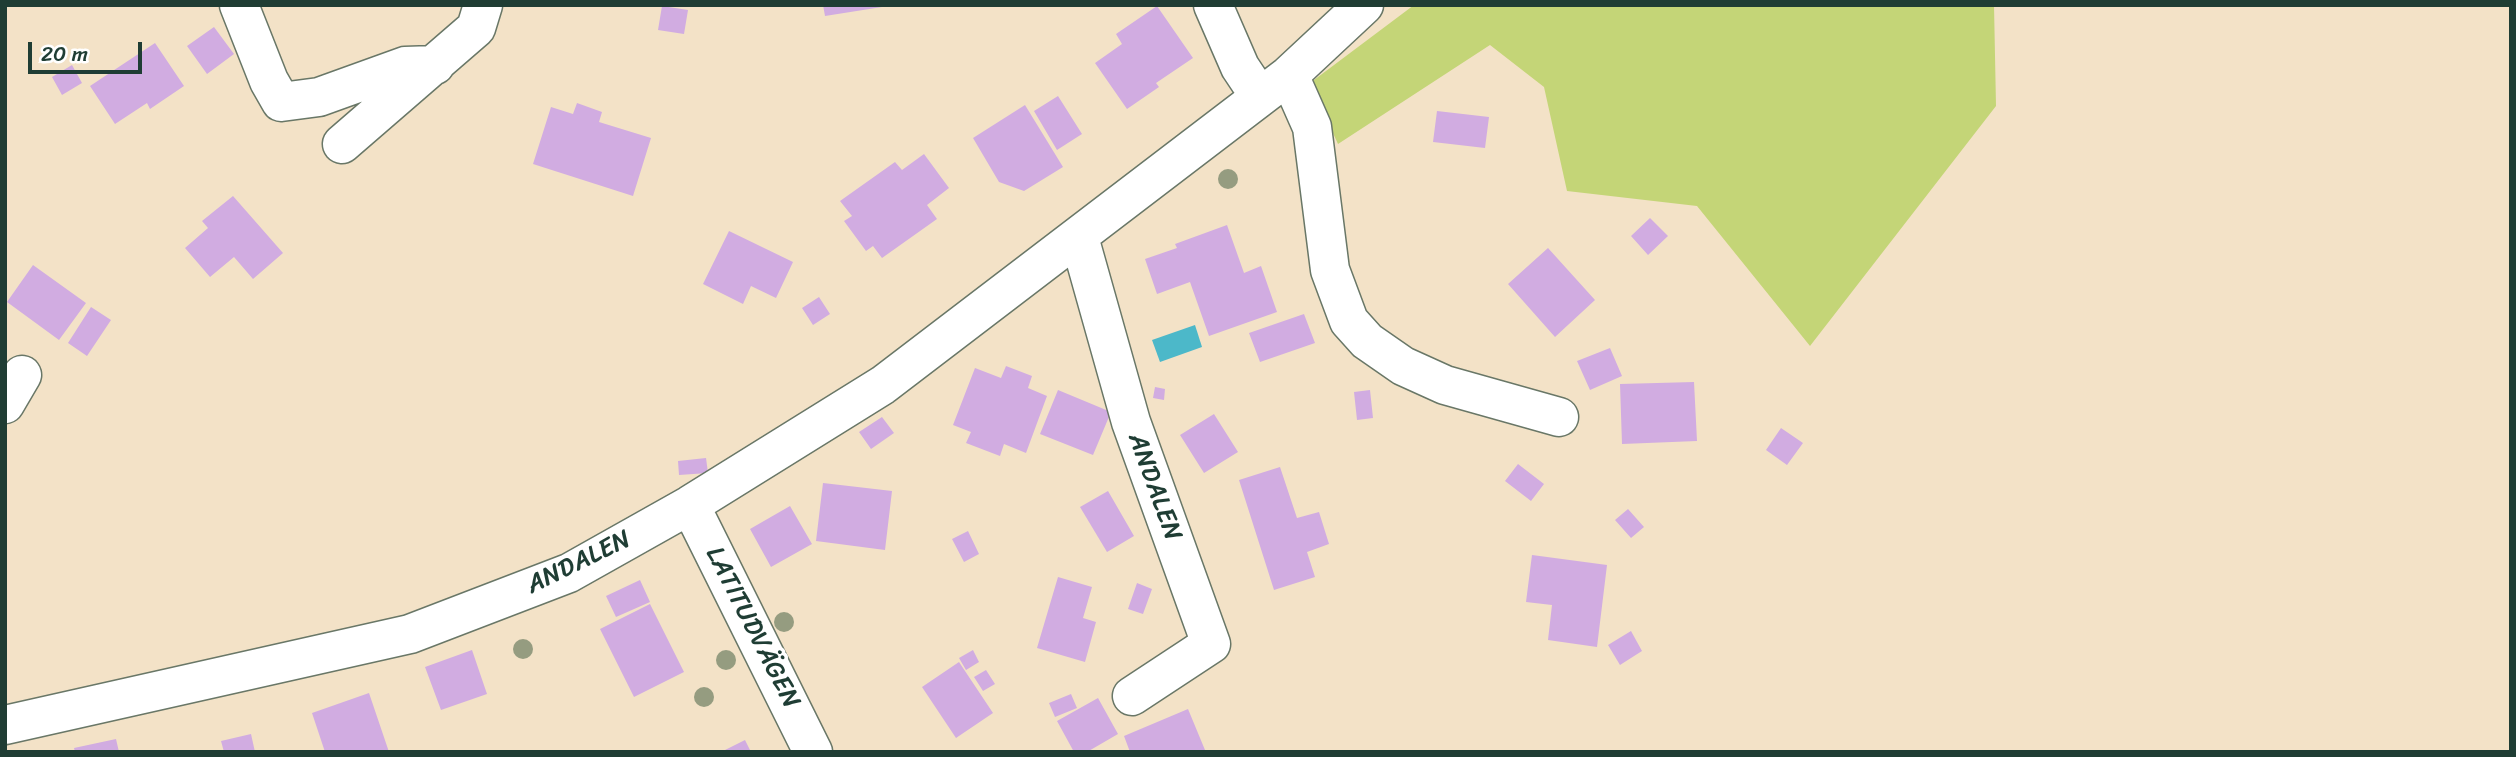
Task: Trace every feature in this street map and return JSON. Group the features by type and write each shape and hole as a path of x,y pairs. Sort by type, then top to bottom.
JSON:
{"street":[{"path":"239,5 269,81 281,102 320,97 405,66 435,65"},
{"path":"342,145 476,28 483,5"},
{"path":"1213,5 1240,67 1274,86 1312,127 1330,270 1349,321 1367,341 1403,366 1445,385 1559,417"},
{"name":"ANDALEN","path":"5,725 410,634 569,573 690,505 883,385 1274,86 1364,5"},
{"name":"ANDALEN","path":"1079,237 1131,422 1211,644 1132,696"},
{"name":"LATITUDVÄGEN","path":"690,505 813,752"}],"green space":[{"path":"1414,5 1994,5 1996,106 1810,346 1697,206 1567,191 1544,87 1490,45 1338,144 1310,83"}],"water":[{"path":"1195,325 1202,347 1160,362 1152,340"}],"building":[{"path":"823,5 882,5 882,7 825,16"},
{"path":"662,6 688,10 684,34 658,30"},
{"path":"1157,6 1193,58 1156,83 1159,87 1127,109 1095,63 1122,44 1116,34"},
{"path":"214,27 234,54 207,74 187,46"},
{"path":"155,43 184,86 150,109 147,103 115,124 90,86"},
{"path":"72,65 82,83 62,95 52,77"},
{"path":"1058,96 1082,134 1057,150 1034,111"},
{"path":"577,103 602,112 599,122 651,138 633,196 533,164 551,107 573,114"},
{"path":"1025,105 1063,167 1024,191 999,182 973,138"},
{"path":"1437,111 1489,117 1485,148 1433,142"},
{"path":"924,154 949,188 927,205 937,219 882,258 873,246 866,251 844,221 852,216 840,201 895,162 902,170"},
{"path":"233,196 283,253 253,279 234,257 210,277 185,248 208,228 202,221"},
{"path":"1650,218 1668,236 1648,255 1631,236"},
{"path":"1227,225 1244,273 1261,266 1277,312 1209,336 1190,282 1157,294 1145,259 1177,248 1175,244"},
{"path":"729,231 793,262 776,298 751,286 743,304 703,284"},
{"path":"1548,248 1595,300 1555,337 1508,284"},
{"path":"33,265 86,303 59,340 7,302"},
{"path":"819,297 830,314 813,325 802,308"},
{"path":"91,307 111,320 87,356 68,343"},
{"path":"1304,314 1315,343 1260,362 1249,333"},
{"path":"1610,348 1622,376 1590,390 1577,361"},
{"path":"1006,366 1032,376 1028,388 1047,396 1026,453 1004,444 1000,456 966,443 971,432 953,425 975,368 1001,378"},
{"path":"1694,382 1697,441 1622,444 1620,384"},
{"path":"1155,387 1165,389 1164,400 1153,398"},
{"path":"1058,390 1111,412 1093,455 1040,434"},
{"path":"1370,390 1373,418 1357,420 1354,392"},
{"path":"1214,414 1238,452 1204,473 1180,435"},
{"path":"882,417 894,433 871,449 859,432"},
{"path":"1781,428 1803,443 1787,465 1766,450"},
{"path":"706,458 708,473 679,475 678,461"},
{"path":"1518,464 1544,484 1531,501 1505,481"},
{"path":"1280,467 1297,518 1319,512 1329,544 1307,552 1315,577 1274,590 1239,480"},
{"path":"823,483 892,491 885,550 816,541"},
{"path":"1108,491 1134,536 1107,552 1080,507"},
{"path":"790,506 812,544 771,567 750,529"},
{"path":"1628,509 1644,527 1631,538 1615,520"},
{"path":"968,531 979,554 964,562 952,539"},
{"path":"1532,555 1607,565 1597,647 1548,640 1552,605 1526,602"},
{"path":"1058,577 1092,587 1083,618 1096,622 1085,662 1037,648"},
{"path":"640,580 650,602 616,617 606,596"},
{"path":"1137,583 1152,589 1143,614 1128,609"},
{"path":"650,604 684,672 634,697 600,629"},
{"path":"1631,631 1642,651 1620,665 1608,645"},
{"path":"472,650 487,694 441,710 425,667"},
{"path":"973,650 979,662 966,670 959,658"},
{"path":"959,662 993,713 956,738 922,687"},
{"path":"986,670 995,684 983,691 974,677"},
{"path":"369,693 389,752 325,752 312,713"},
{"path":"1071,694 1077,708 1055,717 1049,703"},
{"path":"1098,698 1118,734 1087,752 1074,752 1057,721"},
{"path":"1188,709 1205,750 1130,752 1124,736"},
{"path":"251,734 255,752 224,752 221,741"},
{"path":"116,739 119,752 75,752 74,748"},
{"path":"745,740 751,752 721,752"}]}
